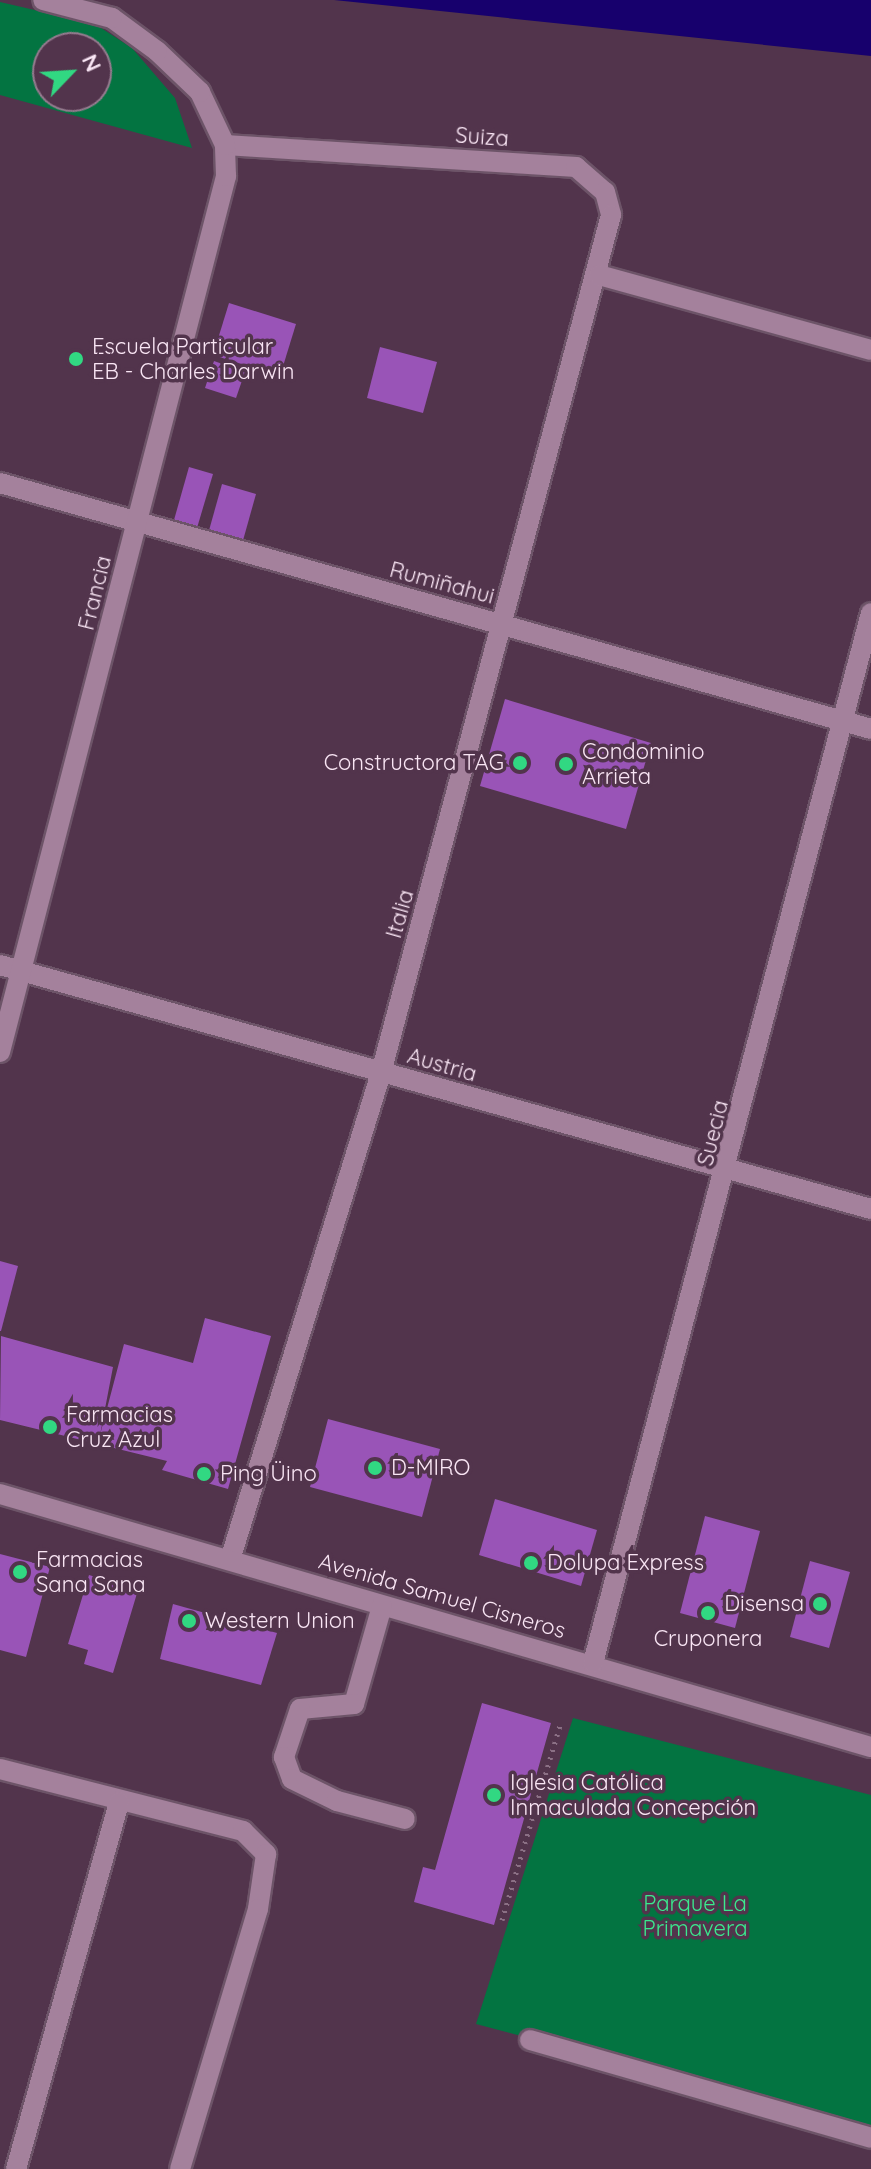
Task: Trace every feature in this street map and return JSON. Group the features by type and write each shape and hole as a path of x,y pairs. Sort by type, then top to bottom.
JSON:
{"street":[{"path":"43,0 112,18 157,51 200,92 225,145"},
{"name":"Suiza","path":"225,145 576,167 605,192 611,215 599,275"},
{"name":"Francia","path":"0,1052 226,176 225,145"},
{"path":"599,275 871,350"},
{"name":"Italia","path":"230,1560 381,1073 506,625 599,275"},
{"name":"Rumiñahui","path":"0,483 137,526 506,625 871,729"},
{"name":"Suecia","path":"593,1663 729,1172 840,722 871,613"},
{"name":"Austria","path":"0,965 729,1172 871,1209"},
{"name":"Avenida Samuel Cisneros","path":"0,1494 382,1606 593,1663 871,1747"},
{"path":"382,1606 354,1704 300,1709 284,1757 292,1779 405,1819"},
{"path":"0,1769 119,1802 243,1831 258,1841 267,1861 180,2169"},
{"path":"16,2169 119,1802"},
{"path":"530,2040 871,2138"}],"path":[{"path":"502,1920 561,1722"}],"green space":[{"path":"0,2 95,24 107,32 32,32 32,104 0,95"},
{"path":"112,35 132,48 175,98 192,148 62,112 112,112"},
{"name":"Parque La Primavera","path":"573,1718 871,1795 871,2128 476,2024"}],"shaded area":[{"path":"334,0 871,0 871,56"}],"building":[{"path":"229,303 296,324 280,376 213,355"},
{"path":"380,347 437,362 423,413 367,398"},
{"path":"214,361 245,372 236,398 205,388"},
{"path":"189,467 213,474 197,528 174,520"},
{"path":"222,484 256,494 242,544 208,534"},
{"name":"Condominio Arrieta","path":"505,699 651,743 626,829 480,786"},
{"path":"0,1261 18,1266 1,1331 0,1331"},
{"path":"205,1318 271,1336 228,1489 162,1470 167,1461 0,1420 1,1336 113,1367 100,1435 124,1344 193,1363"},
{"name":"D-MIRO","path":"328,1419 440,1449 422,1517 310,1487"},
{"path":"495,1499 597,1530 581,1586 479,1555"},
{"path":"705,1516 760,1531 735,1628 680,1613"},
{"path":"0,1554 50,1567 26,1657 0,1650"},
{"name":"Disensa","path":"810,1561 850,1572 829,1648 790,1637"},
{"path":"89,1575 138,1590 113,1673 84,1664 88,1650 68,1644"},
{"path":"173,1604 277,1633 261,1685 160,1659"},
{"name":"Iglesia Católica Inmaculada Concepción","path":"482,1703 551,1723 494,1925 414,1902 423,1867 435,1870"}],"place":[{"name":"Escuela Particular EB - Charles Darwin","path":"76,359"},
{"name":"Constructora TAG","path":"520,763"},
{"name":"Condominio Arrieta","path":"566,764"},
{"name":"Farmacias Cruz Azul","path":"50,1427"},
{"name":"D-MIRO","path":"375,1468"},
{"name":"Ping Üino","path":"204,1474"},
{"name":"Dolupa Express","path":"531,1563"},
{"name":"Farmacias Sana Sana","path":"20,1572"},
{"name":"Disensa","path":"820,1604"},
{"name":"Cruponera","path":"708,1613"},
{"name":"Western Union","path":"189,1621"},
{"name":"Iglesia Católica Inmaculada Concepción","path":"494,1795"}]}
